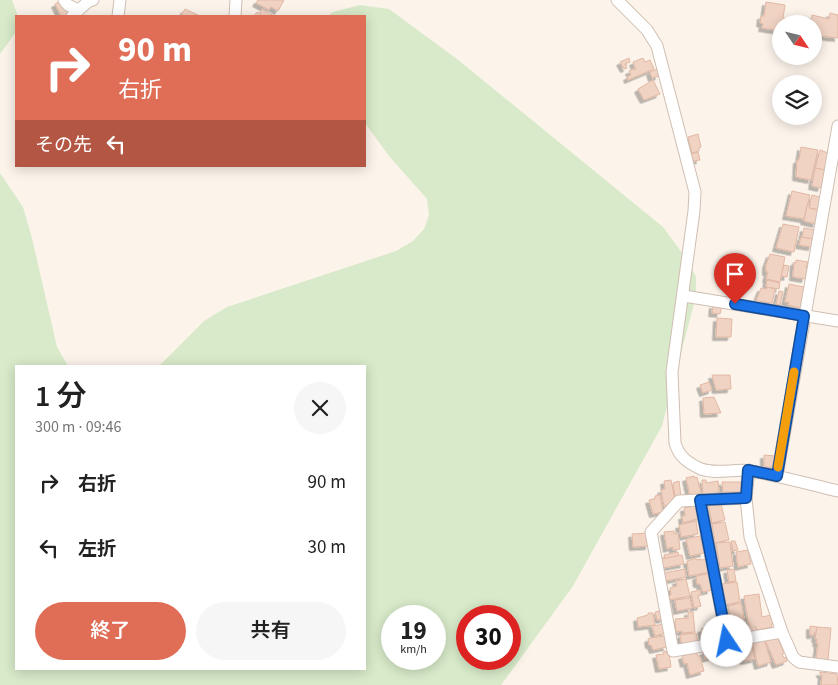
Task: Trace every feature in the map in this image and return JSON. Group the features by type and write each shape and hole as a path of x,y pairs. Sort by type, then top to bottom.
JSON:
{"street":[{"path":"64,0 75,13 89,1 93,0"},
{"path":"235,15 236,0"},
{"path":"618,0 647,30 657,46 695,192 684,296 672,372 678,453 685,461 713,472 748,470 838,491"},
{"path":"777,476 838,126"},
{"path":"684,296 838,321"},
{"path":"748,470 746,498 750,537 782,632 793,657 799,662 838,667"},
{"path":"746,498 679,501 652,532 673,651 782,632"},
{"path":"700,500 727,641"}],"green space":[{"path":"0,0 12,0 18,15 15,15 15,33 0,54"},
{"path":"360,5 389,9 457,59 663,227 688,261 696,277 696,296 662,426 573,586 521,658 521,605 456,605 456,670 512,670 501,685 0,685 0,173 23,207 57,347 67,365 15,365 15,670 366,670 366,365 160,365 204,321 227,307 396,251 413,241 424,229 429,215 427,199 389,156 366,124 366,15 329,15 333,12"}],"building":[{"path":"258,0 284,0 278,11 271,7 269,10 256,3"},
{"path":"61,1 69,14 60,15 55,4"},
{"path":"766,2 785,5 783,15 772,15 772,30 762,28 763,24 760,23 761,16 764,16"},
{"path":"185,9 198,15 182,15"},
{"path":"262,9 272,15 255,15 257,12 260,14"},
{"path":"830,13 838,15 838,38 822,36 822,17 829,19"},
{"path":"629,58 630,62 625,64 627,68 624,69 620,62"},
{"path":"643,58 645,62 650,60 654,69 628,80 627,77 631,75 629,71 636,70 633,62"},
{"path":"657,69 659,76 652,78 650,72"},
{"path":"653,80 660,94 644,100 638,89"},
{"path":"698,134 701,147 699,151 692,153 688,137"},
{"path":"801,147 818,150 811,180 796,177 797,160 799,160"},
{"path":"820,150 828,153 825,170 815,168"},
{"path":"698,152 700,160 693,161 691,154"},
{"path":"815,168 825,170 821,188 812,186"},
{"path":"792,191 810,195 804,219 786,216"},
{"path":"812,195 820,197 819,210 809,208"},
{"path":"808,205 810,205 809,208 819,210 816,224 804,221"},
{"path":"783,224 799,227 794,252 776,248"},
{"path":"804,228 815,230 813,239 802,237"},
{"path":"801,237 813,239 812,247 799,245"},
{"path":"770,254 785,257 780,282 766,279 768,272 766,272 766,265"},
{"path":"796,260 808,262 805,279 793,277 794,262 796,263"},
{"path":"784,265 789,266 787,277 781,276"},
{"path":"767,280 780,283 779,289 766,287"},
{"path":"789,284 804,287 805,289 800,308 788,305 789,302 785,302"},
{"path":"767,287 775,289 772,303 756,301 761,288 767,289"},
{"path":"779,291 783,292 780,305 776,304"},
{"path":"713,305 722,306 720,314 712,313"},
{"path":"717,318 732,319 731,337 716,337"},
{"path":"712,375 730,375 731,389 716,390"},
{"path":"709,382 712,390 703,393 700,385"},
{"path":"714,397 721,413 704,414 703,398"},
{"path":"764,455 775,456 774,467 764,467"},
{"path":"694,476 695,478 697,477 701,493 690,496 686,478"},
{"path":"671,480 675,501 664,506 661,490 665,489 664,481"},
{"path":"702,480 706,480 706,483 718,481 719,492 703,496"},
{"path":"679,481 681,496 675,497 673,483"},
{"path":"722,482 741,482 741,492 723,492"},
{"path":"660,495 663,512 653,514 649,500 655,499 655,496"},
{"path":"708,504 721,504 725,520 712,523"},
{"path":"698,505 700,518 683,523 682,516 685,516 684,508"},
{"path":"696,521 698,534 681,537 679,525"},
{"path":"725,522 729,540 715,543 712,524"},
{"path":"674,531 674,534 678,533 680,549 673,550 673,547 667,549 664,532"},
{"path":"648,533 649,546 633,547 632,534"},
{"path":"700,536 704,553 690,556 686,539"},
{"path":"731,541 735,541 738,550 733,551"},
{"path":"730,542 733,566 720,568 716,543"},
{"path":"748,550 751,564 738,567 736,552"},
{"path":"678,552 679,556 665,559 664,555"},
{"path":"682,555 684,564 663,568 661,559"},
{"path":"696,558 696,560 708,559 710,572 689,576 687,561"},
{"path":"685,569 686,577 665,581 664,573"},
{"path":"734,569 736,581 729,582 727,570"},
{"path":"711,573 713,587 710,588 711,590 703,592 700,584 697,584 696,577"},
{"path":"686,579 690,596 669,600 668,596 671,595 670,588 677,586 676,581"},
{"path":"737,582 740,602 725,605 722,584"},
{"path":"700,590 701,595 698,595 701,606 694,608 691,592"},
{"path":"759,594 762,617 771,615 773,624 771,624 772,627 757,630 755,626 757,632 750,633 744,596"},
{"path":"690,598 692,608 677,611 675,600"},
{"path":"741,603 746,628 733,631 729,621 731,621 728,606"},
{"path":"663,610 664,619 657,620 655,612"},
{"path":"688,612 693,612 695,632 676,632 675,619 688,618"},
{"path":"648,613 653,613 655,625 638,627 637,618 648,615"},
{"path":"664,624 666,633 655,636 652,626"},
{"path":"720,625 722,636 704,642 701,629"},
{"path":"810,626 817,627 814,635 810,635"},
{"path":"817,627 831,628 828,660 816,659 818,643 816,643 817,639 815,639"},
{"path":"696,633 698,643 682,645 680,635"},
{"path":"665,636 667,647 653,650 651,645 649,645 648,639"},
{"path":"777,637 784,653 782,654 784,658 786,657 787,661 776,665 765,640 771,638 772,640"},
{"path":"764,639 771,662 758,666 752,642"},
{"path":"751,642 755,659 744,661 739,644"},
{"path":"725,647 726,656 716,658 714,649"},
{"path":"710,650 712,657 705,659 703,652"},
{"path":"666,651 666,653 669,653 671,667 659,669 656,655 664,654 663,652"},
{"path":"696,652 700,656 704,671 690,675 687,663 684,664 682,656"},
{"path":"820,672 837,674 838,685 821,685 822,675"}],"slow traffic":[{"path":"778,467 794,372"}],"route":[{"path":"727,641 700,500 746,498 748,470 777,476 804,316 735,304"}]}
